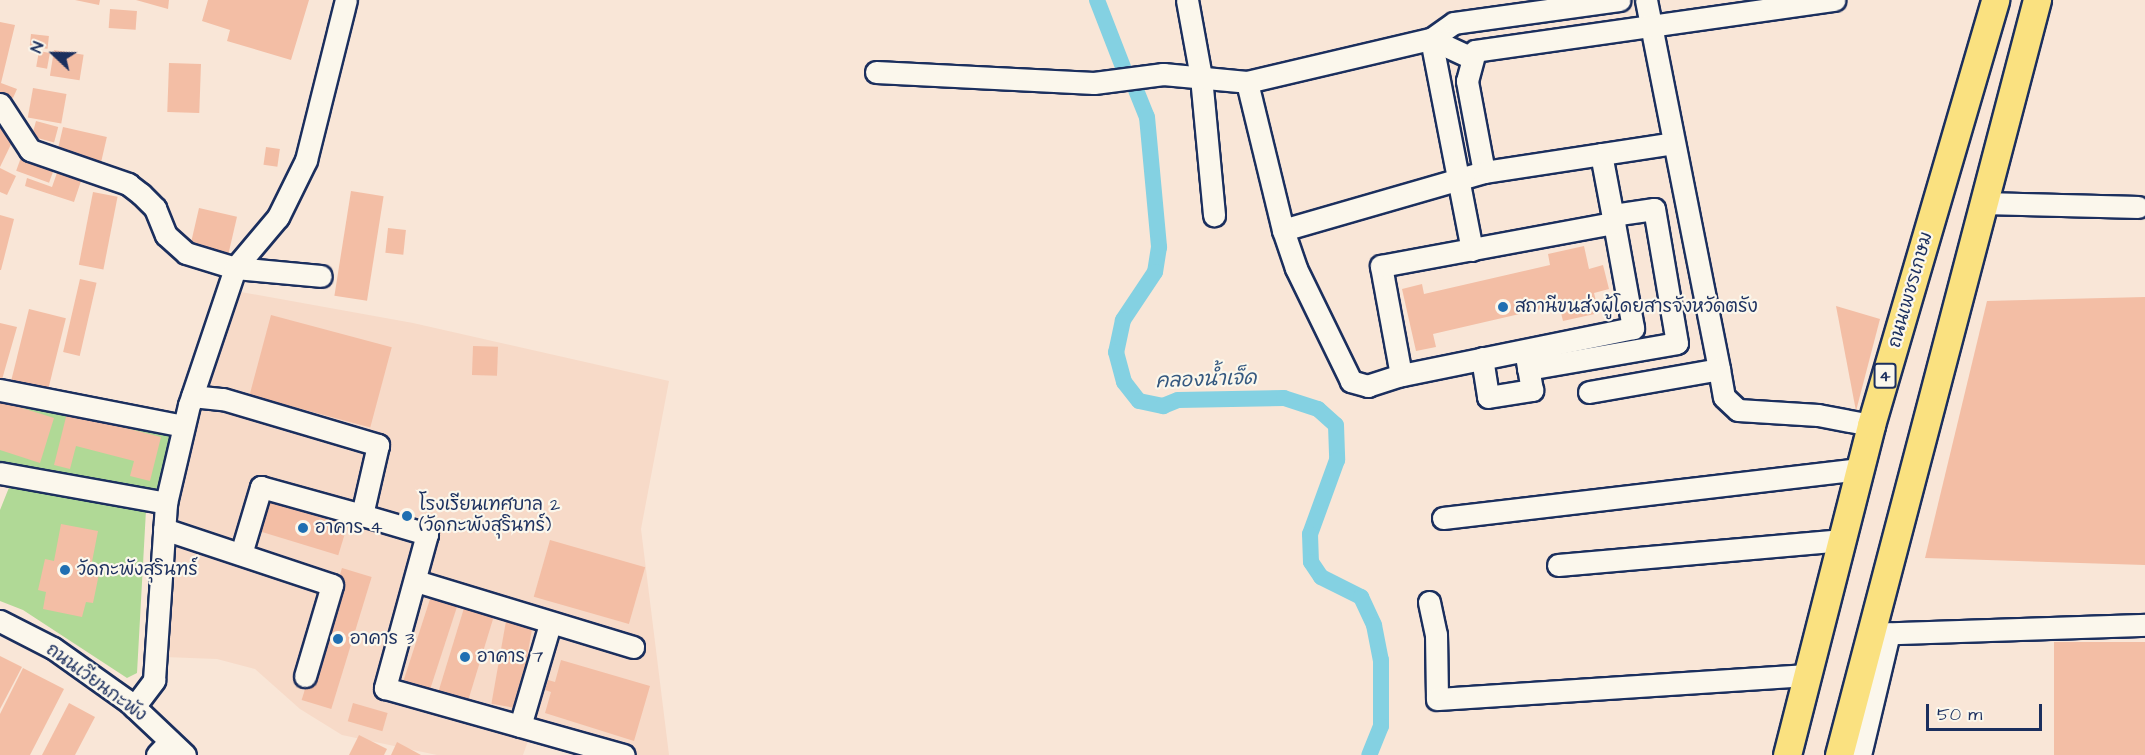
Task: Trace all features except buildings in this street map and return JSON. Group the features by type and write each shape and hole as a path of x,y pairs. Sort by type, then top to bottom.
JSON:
{"main road":[{"name":"ถนนเพชรเกษม","path":"1788,755 1862,469 1871,425 1995,0"},
{"path":"1839,755 1880,633 2030,2"}],"street":[{"path":"134,707 154,680 166,503 183,426 235,268 278,217 306,160 346,0"},
{"path":"1186,0 1201,76 1214,215"},
{"path":"876,72 1094,83 1163,74 1247,82 1431,39 1454,23 1619,0"},
{"path":"1646,0 1724,397 1738,410 1818,415 1871,425"},
{"path":"1484,172 1467,81 1472,58 1488,47 1834,0"},
{"path":"1431,39 1472,58"},
{"path":"1431,39 1456,178 1472,250"},
{"path":"1247,82 1283,230 1296,268 1351,381 1368,386 1401,375 1482,358 1526,359 1677,343 1654,209 1472,250 1381,266 1401,375"},
{"path":"0,104 30,150 128,184 155,208 166,235 186,253 235,268 321,276"},
{"path":"1283,230 1456,178 1673,143"},
{"path":"1526,359 1633,328 1601,154"},
{"path":"1984,203 2138,207"},
{"path":"1482,358 1488,397 1532,390 1526,359"},
{"path":"1589,392 1719,369"},
{"path":"0,390 183,426"},
{"path":"192,396 223,399 378,445 362,515"},
{"path":"1443,518 1862,469"},
{"path":"1,476 166,503"},
{"path":"241,554 261,487 427,534 385,688 624,755"},
{"path":"164,529 332,585 305,676"},
{"path":"1558,565 1843,540"},
{"path":"416,581 550,624 633,647"},
{"path":"1430,602 1436,634 1437,699 1808,675"},
{"name":"ถนนเวียนกะพัง","path":"0,621 53,648 134,707 170,750"},
{"path":"520,726 550,624"},
{"path":"1860,755 1880,633 2145,625"}],"shaded area":[{"name":"โรงเรียนเทศบาล 2 (วัดกะพังสุรินทร์)","path":"241,292 413,323 669,381 641,529 669,755 582,755 528,741 523,755 437,755 342,735 300,709 255,669 217,659 164,657 171,503 219,339"}],"green space":[{"path":"0,390 183,426 166,503 0,481"},
{"path":"10,485 146,510 137,673 127,678 23,610 0,601 0,510"}],"waterway":[{"name":"คลองน้ำเจ็ด","path":"1097,0 1123,67"},
{"name":"คลองน้ำเจ็ด","path":"1136,90 1147,117 1159,247 1155,272 1123,320 1116,352 1124,382 1139,401 1163,406 1178,400 1284,398 1318,409 1336,425 1337,460 1310,534 1311,562 1321,577 1361,597 1374,625 1381,660 1381,726 1369,755"}],"place":[{"name":"สถานีขนส่งผู้โดยสารจังหวัดตรัง","path":"1503,307"},
{"name":"โรงเรียนเทศบาล 2 (วัดกะพังสุรินทร์)","path":"407,516"},
{"name":"อาคาร 4","path":"303,528"},
{"name":"วัดกะพังสุรินทร์","path":"65,570"},
{"name":"อาคาร 3","path":"338,639"},
{"name":"อาคาร 7","path":"465,657"}]}
